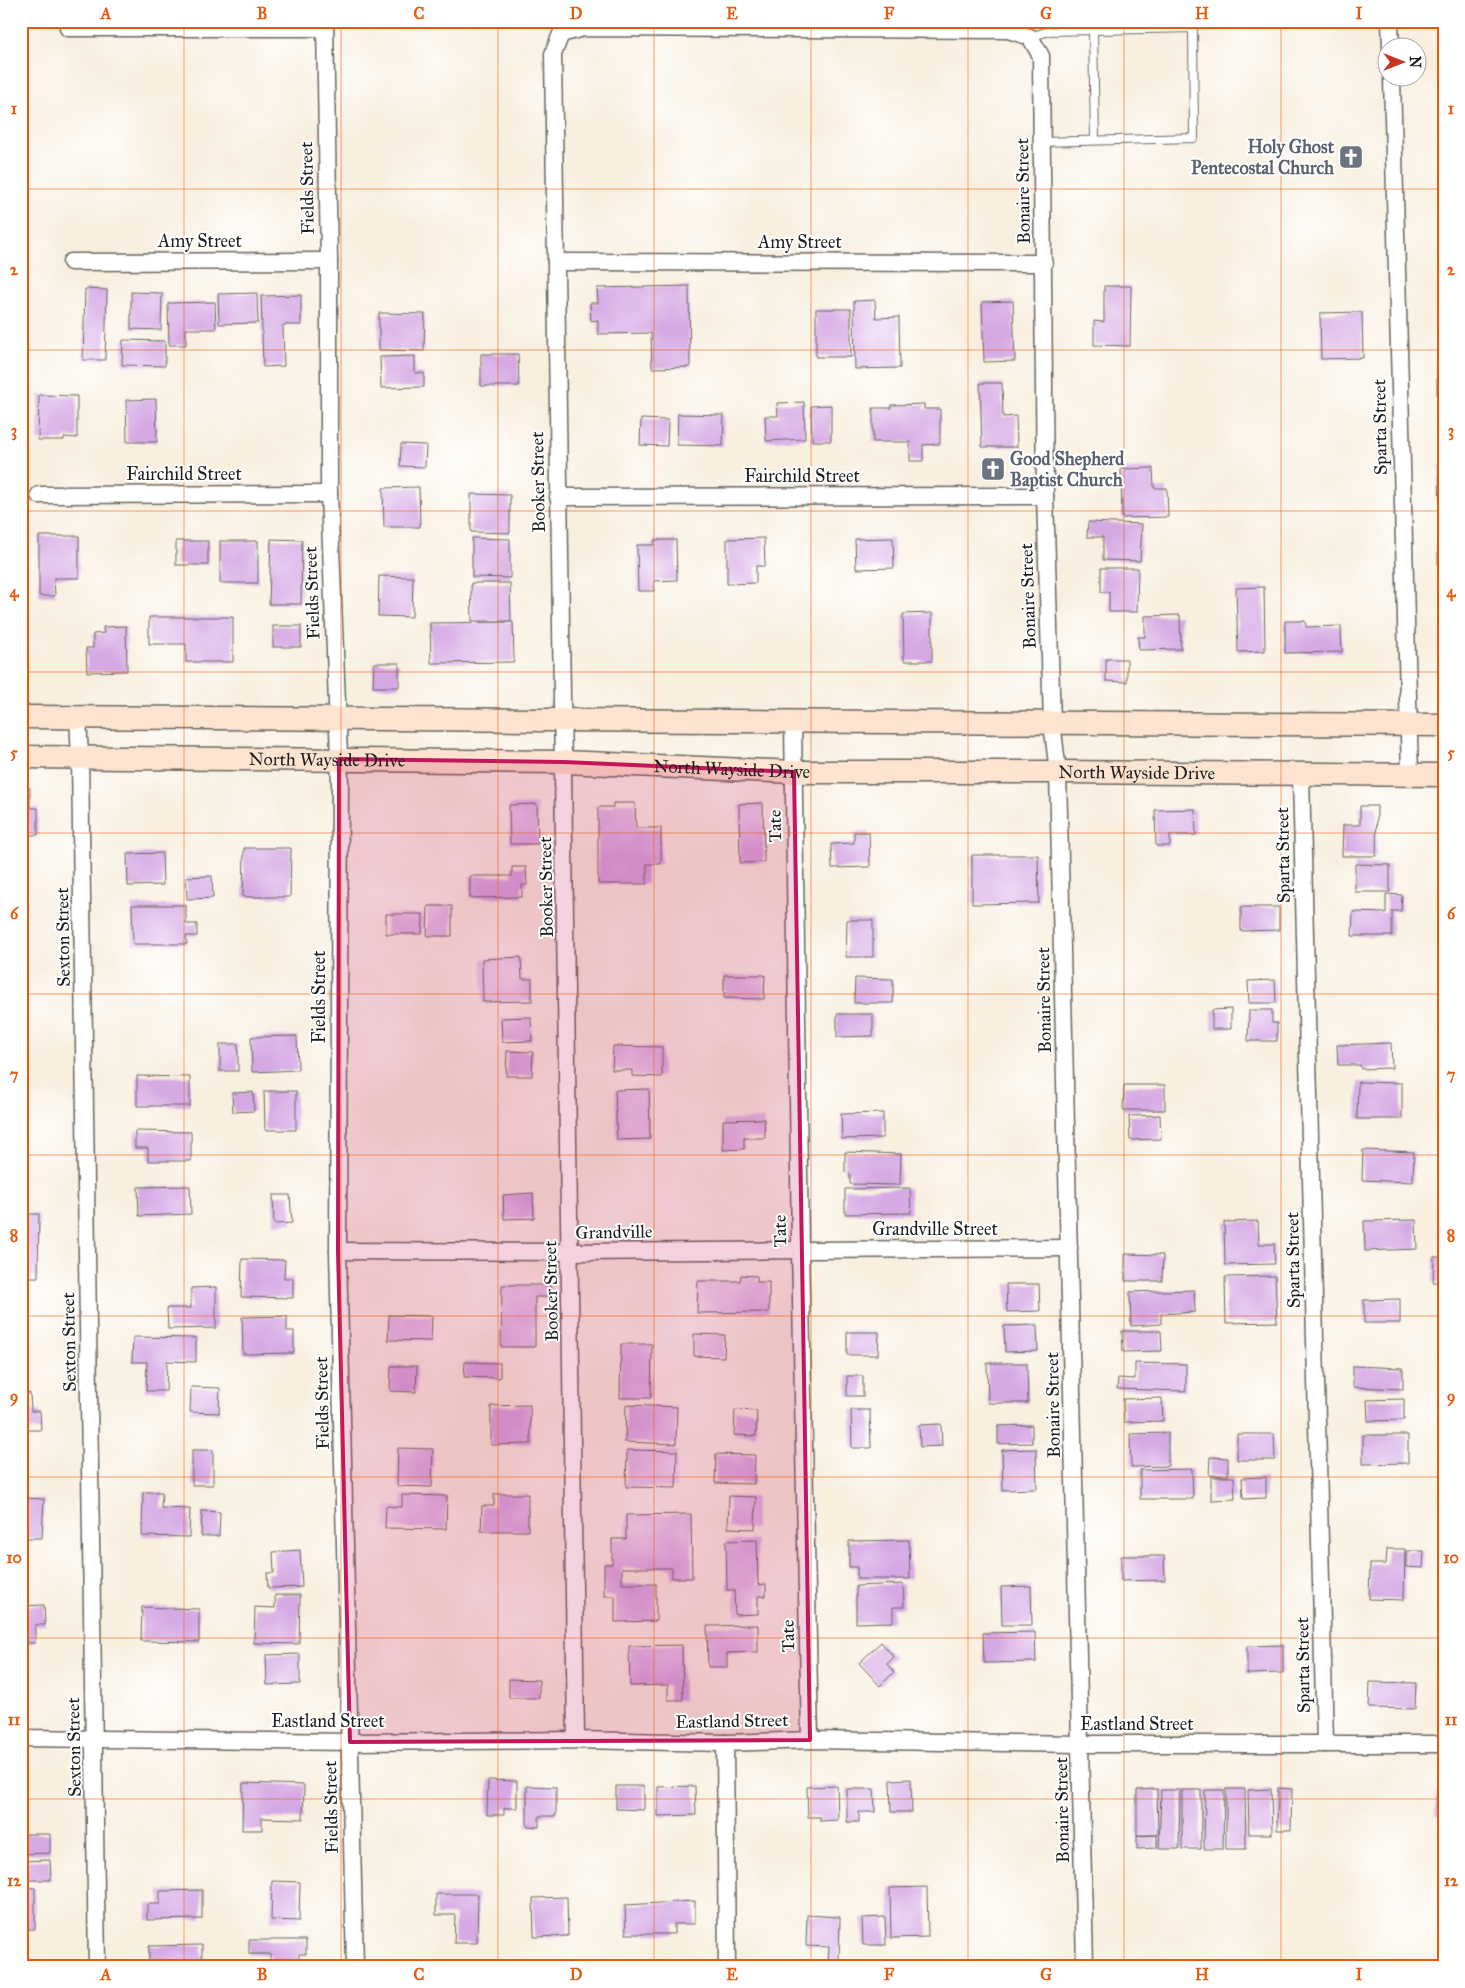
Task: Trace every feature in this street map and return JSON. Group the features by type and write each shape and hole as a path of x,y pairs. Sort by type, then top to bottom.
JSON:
{"main road":[{"path":"21,717 1444,725"},
{"name":"North Wayside Drive","path":"21,757 564,762 794,772 1444,775"}],"street":[{"path":"1390,21 1391,38"},
{"path":"68,28 325,24"},
{"name":"Fields Street","path":"325,24 329,261 329,494 339,759 338,1251 354,1967"},
{"name":"Booker Street","path":"576,1740 571,1252 558,497 553,54 561,34 583,28 1008,30 1030,36"},
{"name":"Bonaire Street","path":"1030,36 1042,56 1045,496 1052,723 1058,772 1085,1967"},
{"name":"Sparta Street","path":"1392,88 1407,725 1410,775"},
{"name":"Amy Street","path":"71,262 329,261"},
{"name":"Amy Street","path":"556,262 1044,263"},
{"name":"Fairchild Street","path":"40,495 329,494"},
{"name":"Fairchild Street","path":"558,497 1045,496"},
{"name":"Sexton Street","path":"78,717 97,1967"},
{"name":"Tate","path":"793,721 800,1250 810,1740"},
{"name":"Sparta Street","path":"1301,775 1325,1744"},
{"name":"Grandville Street","path":"800,1250 1069,1248"},
{"name":"Grandville","path":"338,1251 571,1252 800,1250"},
{"name":"Eastland Street","path":"21,1738 350,1742 576,1740 725,1743 810,1740 1081,1744 1444,1744"},
{"path":"725,1743 727,1967"}],"lane":[{"path":"1030,36 1049,31 1193,28 1194,138 1042,142"},
{"path":"1093,30 1094,140"}],"highlighted area":[{"path":"339,759 564,762 794,772 810,1740 350,1742 338,1251"}],"building":[{"path":"689,286 690,367 652,368 651,333 598,334 598,320 591,321 590,303 598,303 597,288"},
{"path":"1104,286 1131,286 1130,346 1094,345 1094,321 1104,322"},
{"path":"85,289 107,290 105,360 83,360"},
{"path":"131,292 162,293 161,330 131,329"},
{"path":"257,293 258,323 219,324 218,294"},
{"path":"301,295 301,325 283,325 284,366 263,367 261,296"},
{"path":"875,300 876,318 899,317 900,368 855,369 854,301"},
{"path":"1013,301 1015,361 984,362 982,302"},
{"path":"215,302 216,329 186,329 186,345 169,345 168,303"},
{"path":"816,309 851,309 851,357 816,357"},
{"path":"1362,312 1363,358 1321,359 1320,313"},
{"path":"379,313 425,314 424,351 379,350"},
{"path":"123,340 165,341 165,366 122,365"},
{"path":"481,354 518,354 519,386 481,386"},
{"path":"415,356 415,373 424,373 424,387 381,388 380,357"},
{"path":"1437,367 1444,367 1444,394 1437,394"},
{"path":"980,383 1002,383 1003,417 1016,416 1017,447 982,447"},
{"path":"39,395 77,396 77,438 64,437 64,440 38,440"},
{"path":"156,399 157,442 127,442 126,400"},
{"path":"804,402 805,439 766,441 765,416 778,416 777,403"},
{"path":"924,404 924,409 940,409 940,444 923,445 923,461 910,461 910,442 873,442 873,408 891,408 891,405"},
{"path":"831,405 831,441 812,441 811,406"},
{"path":"678,414 724,415 723,446 677,445"},
{"path":"641,419 668,420 667,446 640,445"},
{"path":"401,444 426,445 425,467 400,466"},
{"path":"1439,465 1444,465 1444,523 1440,523"},
{"path":"1153,468 1154,488 1167,488 1168,517 1122,518 1121,469"},
{"path":"419,487 420,527 384,527 383,488"},
{"path":"471,494 510,495 510,533 471,532"},
{"path":"1088,522 1142,524 1140,561 1103,560 1103,537 1087,537"},
{"path":"39,536 79,536 79,578 54,578 55,596 39,596"},
{"path":"472,538 510,539 510,578 472,577"},
{"path":"764,538 765,566 756,566 756,583 727,584 727,539"},
{"path":"893,538 894,568 856,569 855,539"},
{"path":"271,539 302,540 301,604 269,604"},
{"path":"654,540 676,540 677,580 654,581 654,591 638,591 637,545 654,545"},
{"path":"1438,540 1444,540 1444,564 1438,564"},
{"path":"176,541 208,541 208,565 176,565"},
{"path":"220,541 258,541 258,583 220,583"},
{"path":"1101,568 1138,568 1137,612 1109,612 1109,592 1101,592"},
{"path":"379,576 413,577 412,617 378,616"},
{"path":"471,583 510,583 511,621 472,621"},
{"path":"1264,587 1265,651 1238,652 1236,588"},
{"path":"932,613 932,661 904,661 903,614"},
{"path":"1180,615 1181,649 1139,650 1138,637 1145,637 1145,616"},
{"path":"149,617 233,617 233,662 186,662 186,644 149,644"},
{"path":"1285,621 1305,621 1306,627 1341,626 1342,652 1285,653"},
{"path":"513,622 514,662 431,663 430,623"},
{"path":"126,626 127,671 87,672 86,648 93,648 93,634 104,633 103,627"},
{"path":"273,626 301,626 301,647 273,647"},
{"path":"1106,659 1127,659 1127,682 1106,681"},
{"path":"374,663 399,663 399,687 373,687"},
{"path":"21,788 30,788 30,808 38,808 38,835 21,835"},
{"path":"613,803 635,803 636,828 661,828 661,864 647,864 647,884 598,884 598,807 613,807"},
{"path":"763,803 764,862 740,863 739,804"},
{"path":"537,804 538,844 510,844 509,805"},
{"path":"1360,806 1377,806 1376,856 1342,856 1343,825 1360,825"},
{"path":"1195,809 1196,835 1170,835 1170,846 1156,846 1155,810"},
{"path":"854,832 869,832 870,867 832,868 831,844 854,843"},
{"path":"244,848 291,848 290,897 243,897"},
{"path":"162,853 163,885 128,886 127,854"},
{"path":"972,855 1038,855 1039,903 972,904"},
{"path":"1355,864 1390,865 1390,892 1355,892"},
{"path":"512,867 526,867 527,885 522,885 522,897 470,898 470,876 512,876"},
{"path":"212,876 213,898 187,899 186,877"},
{"path":"1386,894 1402,895 1401,911 1392,911 1392,936 1352,936 1353,912 1386,913"},
{"path":"132,905 186,905 186,924 197,924 197,936 186,936 187,944 133,944"},
{"path":"428,906 452,906 452,936 427,936"},
{"path":"1241,907 1279,907 1279,930 1241,931"},
{"path":"386,914 423,914 422,934 386,934"},
{"path":"847,920 873,920 873,957 846,957"},
{"path":"521,957 522,979 532,979 532,1001 483,1002 482,959"},
{"path":"724,975 765,975 764,999 724,998"},
{"path":"855,978 893,979 893,1003 854,1003"},
{"path":"1275,980 1276,1003 1249,1003 1248,981"},
{"path":"1231,1009 1231,1029 1212,1029 1212,1010"},
{"path":"1249,1010 1272,1010 1272,1023 1277,1023 1277,1041 1248,1041"},
{"path":"837,1014 873,1014 873,1036 837,1037"},
{"path":"531,1017 532,1041 502,1042 501,1018"},
{"path":"297,1036 298,1070 252,1072 251,1037"},
{"path":"1391,1043 1392,1068 1361,1069 1360,1065 1338,1065 1337,1045"},
{"path":"220,1044 238,1044 238,1071 220,1071"},
{"path":"613,1046 662,1047 662,1077 632,1076 632,1070 612,1070"},
{"path":"507,1051 533,1052 532,1076 506,1076"},
{"path":"137,1076 190,1077 190,1106 137,1106"},
{"path":"1358,1082 1402,1083 1402,1119 1357,1119"},
{"path":"1124,1085 1165,1085 1165,1110 1123,1110"},
{"path":"649,1089 650,1139 617,1140 615,1090"},
{"path":"264,1091 296,1091 296,1130 265,1130"},
{"path":"253,1092 254,1111 233,1112 232,1093"},
{"path":"883,1113 883,1138 842,1139 841,1114"},
{"path":"1160,1115 1161,1139 1130,1140 1129,1116"},
{"path":"764,1119 765,1138 744,1138 744,1149 723,1150 723,1120"},
{"path":"135,1131 191,1132 191,1161 148,1161 148,1148 135,1148"},
{"path":"1363,1150 1414,1152 1413,1182 1362,1180"},
{"path":"845,1152 901,1154 900,1185 850,1184 850,1173 845,1172"},
{"path":"190,1186 191,1214 139,1216 138,1187"},
{"path":"910,1188 911,1213 845,1214 845,1189"},
{"path":"533,1193 534,1218 504,1219 503,1195"},
{"path":"273,1195 290,1195 292,1223 274,1224"},
{"path":"21,1214 39,1214 38,1277 21,1277"},
{"path":"1416,1220 1417,1249 1365,1251 1364,1221"},
{"path":"1258,1221 1259,1244 1274,1244 1275,1264 1225,1265 1224,1222"},
{"path":"1125,1254 1163,1255 1162,1281 1125,1281"},
{"path":"1434,1257 1444,1257 1444,1282 1433,1282"},
{"path":"242,1259 285,1260 284,1278 293,1278 293,1298 241,1297"},
{"path":"741,1275 757,1276 757,1282 769,1282 769,1312 697,1313 698,1281 740,1281"},
{"path":"1275,1276 1277,1322 1226,1323 1225,1277"},
{"path":"1006,1284 1039,1284 1040,1311 1007,1312"},
{"path":"502,1285 550,1285 550,1297 535,1297 535,1347 501,1347"},
{"path":"216,1287 216,1328 168,1329 167,1308 191,1308 191,1288"},
{"path":"1194,1290 1195,1312 1161,1314 1161,1324 1131,1326 1130,1292"},
{"path":"1400,1299 1400,1323 1364,1323 1364,1300"},
{"path":"389,1315 432,1316 431,1341 388,1340"},
{"path":"287,1316 287,1331 294,1331 294,1353 243,1354 242,1317"},
{"path":"1037,1325 1038,1351 1005,1352 1004,1326"},
{"path":"1122,1331 1161,1331 1162,1351 1123,1352"},
{"path":"847,1332 879,1332 878,1355 847,1355"},
{"path":"694,1334 725,1335 724,1357 694,1356"},
{"path":"133,1337 196,1338 196,1362 167,1361 166,1391 146,1391 147,1362 132,1362"},
{"path":"621,1344 652,1344 651,1398 620,1398"},
{"path":"465,1362 500,1363 500,1378 464,1377"},
{"path":"987,1363 1027,1363 1028,1403 988,1403"},
{"path":"1135,1363 1186,1364 1186,1391 1117,1389 1118,1378 1135,1379"},
{"path":"391,1366 417,1366 416,1392 390,1391"},
{"path":"1353,1366 1403,1368 1403,1389 1353,1387"},
{"path":"847,1376 863,1376 863,1396 847,1396"},
{"path":"191,1387 220,1388 219,1413 190,1412"},
{"path":"30,1393 31,1411 40,1411 41,1430 21,1430 21,1394"},
{"path":"1162,1398 1163,1421 1124,1422 1123,1399"},
{"path":"1404,1399 1404,1420 1368,1421 1367,1400"},
{"path":"530,1405 531,1444 491,1445 491,1406"},
{"path":"626,1405 677,1407 676,1444 625,1442"},
{"path":"735,1410 757,1411 756,1436 734,1435"},
{"path":"851,1410 870,1410 871,1448 852,1448"},
{"path":"941,1424 942,1446 920,1447 919,1425"},
{"path":"1032,1425 1032,1443 998,1444 998,1426"},
{"path":"1168,1433 1168,1466 1131,1467 1130,1434"},
{"path":"1237,1434 1274,1434 1275,1460 1237,1460"},
{"path":"1363,1435 1408,1435 1408,1463 1363,1464"},
{"path":"398,1448 433,1449 432,1487 397,1486"},
{"path":"1036,1449 1037,1489 1003,1490 1002,1450"},
{"path":"192,1450 213,1450 213,1485 192,1485"},
{"path":"627,1450 677,1451 676,1488 626,1487"},
{"path":"716,1454 755,1455 754,1484 715,1483"},
{"path":"1210,1457 1228,1458 1228,1476 1209,1475"},
{"path":"1192,1469 1193,1499 1140,1499 1140,1470"},
{"path":"1211,1477 1234,1477 1235,1499 1211,1500"},
{"path":"1266,1477 1266,1498 1243,1499 1242,1478"},
{"path":"143,1492 162,1492 161,1508 190,1509 189,1537 142,1536"},
{"path":"494,1494 528,1494 528,1531 481,1531 482,1506 494,1506"},
{"path":"402,1495 447,1496 446,1529 385,1528 386,1506 402,1507"},
{"path":"729,1496 756,1497 755,1529 728,1528"},
{"path":"21,1498 44,1499 42,1538 21,1538"},
{"path":"202,1511 220,1512 219,1536 201,1536"},
{"path":"691,1514 692,1578 672,1578 672,1568 622,1568 622,1584 656,1584 656,1621 615,1622 615,1596 604,1596 604,1564 612,1564 612,1539 626,1539 626,1515"},
{"path":"757,1540 758,1585 766,1584 766,1596 758,1596 758,1614 735,1615 734,1590 727,1590 726,1541"},
{"path":"909,1540 910,1579 857,1579 857,1567 849,1567 849,1541"},
{"path":"1387,1549 1405,1549 1404,1600 1369,1599 1370,1564 1386,1564"},
{"path":"300,1550 302,1587 268,1588 267,1573 274,1573 273,1552"},
{"path":"1406,1551 1424,1551 1423,1568 1406,1567"},
{"path":"1121,1556 1164,1556 1165,1580 1121,1581"},
{"path":"903,1584 904,1607 893,1607 893,1622 856,1623 856,1586"},
{"path":"1031,1586 1032,1625 1002,1625 1001,1587"},
{"path":"275,1595 300,1595 299,1644 254,1643 255,1607 275,1608"},
{"path":"44,1605 45,1625 35,1625 35,1643 21,1643 21,1606"},
{"path":"142,1607 199,1609 199,1642 141,1641"},
{"path":"758,1625 758,1652 727,1653 727,1667 708,1667 707,1626"},
{"path":"1035,1632 1036,1662 984,1663 983,1633"},
{"path":"881,1642 894,1657 887,1664 894,1672 880,1686 859,1663"},
{"path":"682,1645 683,1700 668,1700 668,1685 630,1686 629,1646"},
{"path":"1283,1645 1283,1673 1247,1674 1247,1646"},
{"path":"300,1654 300,1684 267,1685 266,1655"},
{"path":"509,1679 539,1680 539,1698 509,1698"},
{"path":"1370,1682 1416,1683 1415,1709 1369,1708"},
{"path":"911,1779 912,1812 891,1812 890,1780"},
{"path":"488,1780 517,1781 517,1808 504,1808 504,1815 487,1815"},
{"path":"243,1783 304,1785 303,1819 262,1818 262,1830 242,1830"},
{"path":"527,1786 556,1787 556,1816 539,1816 539,1827 527,1826"},
{"path":"616,1786 644,1786 644,1810 616,1809"},
{"path":"695,1786 696,1815 658,1816 658,1787"},
{"path":"837,1786 838,1820 820,1821 820,1817 808,1817 807,1787"},
{"path":"1278,1788 1292,1789 1291,1830 1277,1830"},
{"path":"847,1789 874,1789 875,1812 859,1812 859,1822 847,1822"},
{"path":"1157,1789 1158,1835 1137,1835 1137,1790"},
{"path":"1226,1789 1245,1789 1246,1849 1226,1849"},
{"path":"1271,1789 1272,1834 1249,1834 1248,1790"},
{"path":"1161,1790 1180,1790 1179,1849 1159,1849"},
{"path":"1182,1790 1201,1790 1201,1849 1182,1849"},
{"path":"1205,1790 1224,1790 1223,1849 1204,1849"},
{"path":"1437,1790 1444,1791 1444,1816 1436,1816"},
{"path":"21,1834 50,1834 50,1853 21,1854"},
{"path":"1157,1835 1157,1848 1137,1849 1137,1836"},
{"path":"50,1860 51,1880 21,1880 21,1861"},
{"path":"272,1881 300,1882 299,1921 271,1920"},
{"path":"21,1887 35,1888 35,1929 21,1929"},
{"path":"927,1887 928,1937 891,1938 890,1888"},
{"path":"202,1890 202,1919 147,1920 147,1904 160,1904 160,1891"},
{"path":"436,1894 478,1894 477,1943 454,1943 455,1915 436,1915"},
{"path":"567,1897 568,1936 534,1937 533,1898"},
{"path":"695,1901 695,1924 674,1924 674,1934 626,1934 625,1905"},
{"path":"807,1915 840,1917 839,1961 828,1960 829,1947 806,1946"},
{"path":"885,1917 886,1945 863,1945 862,1918"},
{"path":"249,1940 306,1940 306,1954 299,1954 299,1967 270,1967 270,1954 249,1954"},
{"path":"202,1945 202,1967 149,1967 149,1946"}],"place":[{"name":"Holy Ghost Pentecostal Church","path":"1351,157"},
{"name":"Good Shepherd Baptist Church","path":"993,469"}]}
